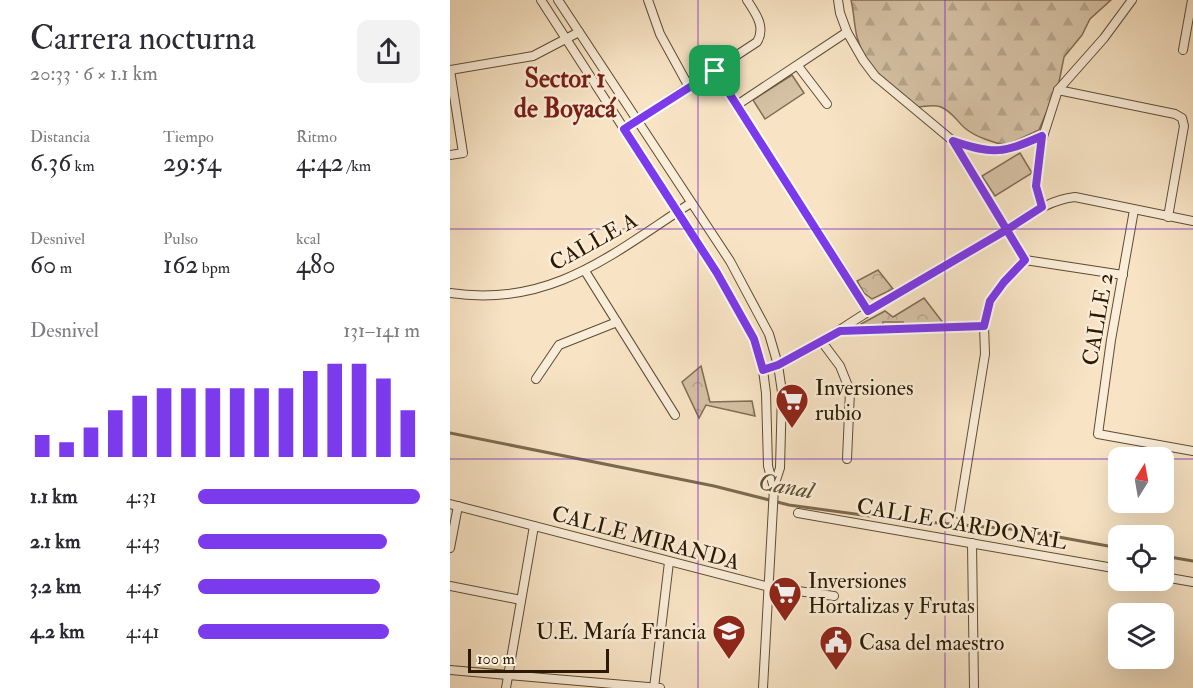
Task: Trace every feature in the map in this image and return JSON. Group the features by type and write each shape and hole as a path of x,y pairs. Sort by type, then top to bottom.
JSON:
{"street":[{"path":"541,0 717,273 754,339 763,370 768,466 774,488 763,688"},
{"path":"558,0 730,261 769,334 778,365 782,392 780,468 774,488"},
{"path":"648,0 660,34 689,87"},
{"path":"624,129 752,47 761,36 761,25 747,0"},
{"path":"838,0 847,32 875,76 953,141 1025,260"},
{"path":"1042,207 1036,186 1042,136 1058,90 1104,38 1132,0"},
{"path":"1183,50 1191,0"},
{"path":"450,155 463,153 450,70 533,56 579,32"},
{"path":"737,105 847,32"},
{"path":"798,66 827,104"},
{"path":"715,71 868,311"},
{"path":"1058,90 1174,114 1182,118 1184,126 1168,217"},
{"path":"953,141 992,152 1015,148 1042,136"},
{"path":"763,370 778,365 822,342 868,311 1042,207 1058,200 1075,197 1193,221"},
{"name":"CALLE A","path":"450,293 504,296 532,291 585,271 691,203"},
{"name":"CALLE 2","path":"1134,210 1098,434 1193,451"},
{"path":"1025,260 1123,275"},
{"path":"959,514 985,354 984,326 990,301 1025,260"},
{"path":"585,271 675,415"},
{"path":"536,380 559,345 617,322"},
{"path":"840,331 984,326"},
{"path":"822,342 840,366 850,391 847,459"},
{"path":"450,548 454,505"},
{"name":"CALLE MIRANDA","path":"454,505 769,587 834,596"},
{"name":"CALLE CARDONAL","path":"798,513 1108,567"},
{"path":"506,688 534,526"},
{"path":"972,543 974,688"},
{"path":"654,688 669,562"},
{"path":"1174,579 1193,582"},
{"path":"450,586 521,600"},
{"path":"450,670 660,688"}],"green space":[{"path":"851,0 1111,0 1090,19 1082,35 1064,57 1059,82 1039,130 1006,145 970,132 941,107 917,107 889,85 866,59 861,48"},
{"path":"792,75 804,93 765,119 753,100"},
{"path":"1020,153 1032,173 995,196 982,176"},
{"path":"878,270 893,289 872,299 864,293 857,281"},
{"path":"924,298 947,328 904,329 903,322 883,322 882,330 861,328 861,324 885,311 893,317"},
{"path":"701,366 710,402 752,401 755,416 706,405 699,418 682,382"}],"waterway":[{"name":"Canal","path":"450,433 714,486 789,505 892,519 1020,530 1108,546"},
{"name":"Canal","path":"1174,558 1193,561"}],"place":[{"name":"Inversiones rubio","path":"792,429"},
{"name":"Inversiones Hortalizas y Frutas","path":"785,622"},
{"name":"U.E. María Francia","path":"729,660"},
{"name":"Casa del maestro","path":"836,671"}],"district":[{"name":"Sector 1 de Boyacá","path":"565,93"}],"route":[{"path":"715,71 624,129 717,273 754,339 763,370 778,365 840,331 984,326 990,301 1025,260 1008,229 953,141 992,152 1015,148 1042,136 1036,186 1042,207 1008,229 868,311 715,71"}]}
